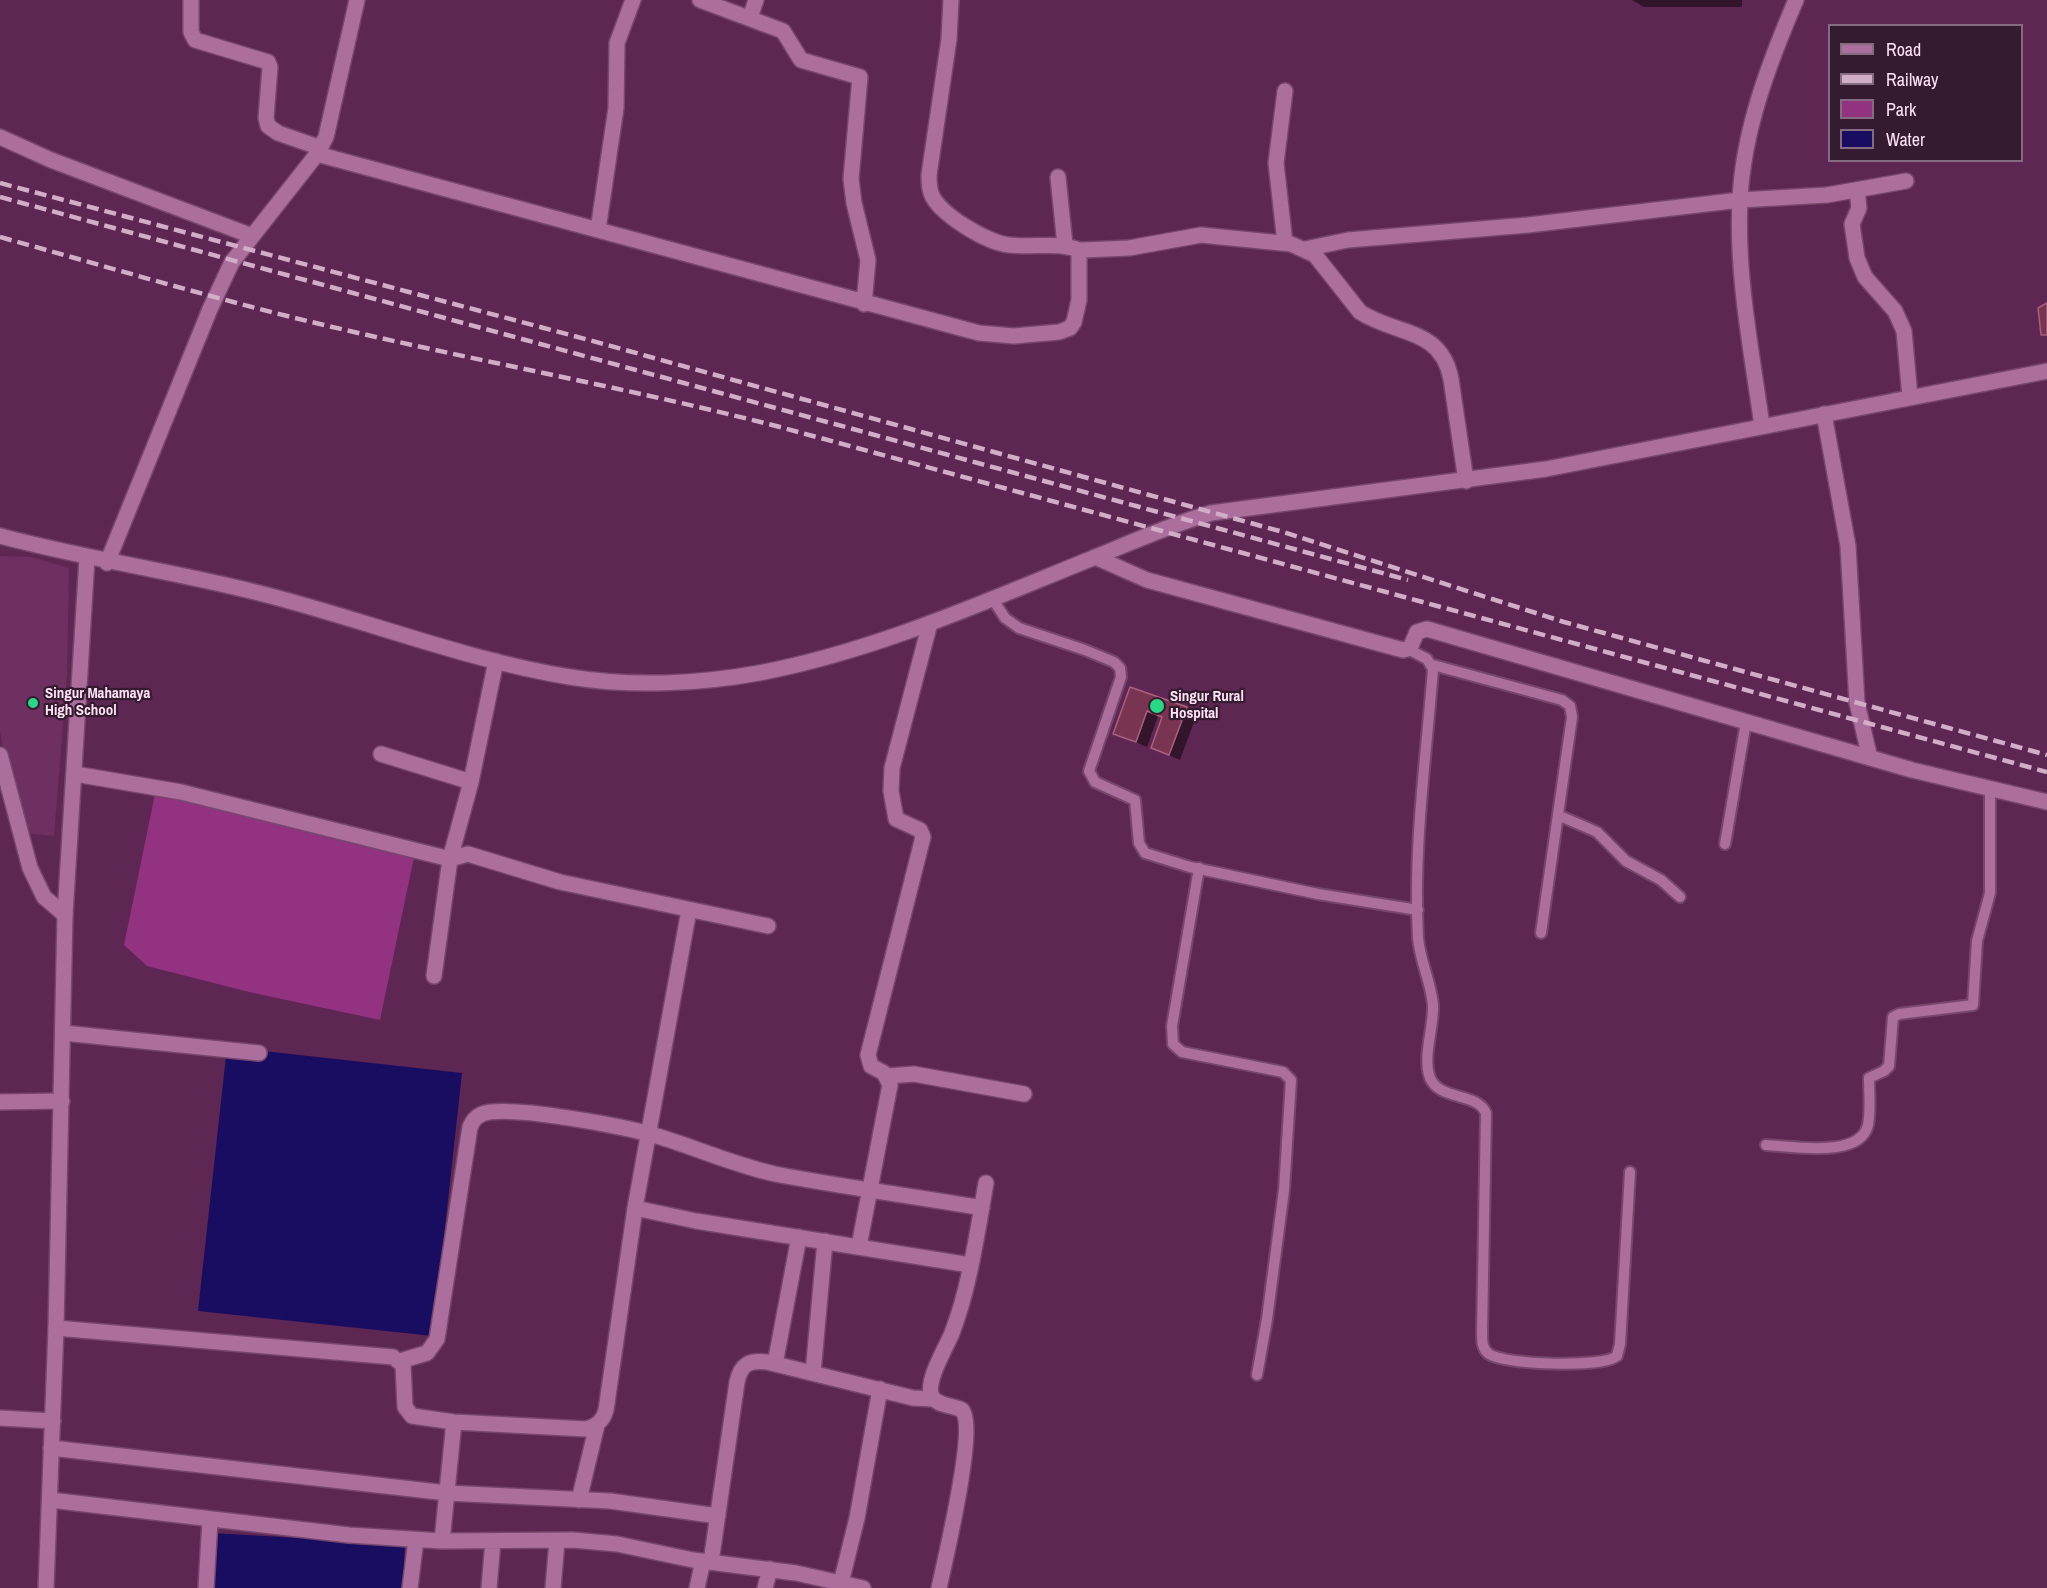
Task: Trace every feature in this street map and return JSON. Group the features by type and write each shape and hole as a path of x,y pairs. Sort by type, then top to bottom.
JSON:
{"street":[{"path":"191,0 191,32 195,40 268,62 270,67 266,117 268,126 278,133 319,151 598,230 864,304 997,335 1065,331 1074,321 1077,312 1079,254 1082,250"},
{"path":"107,562 210,309 232,262 319,151 332,114 357,0"},
{"path":"598,230 606,189 616,108 617,43 633,0"},
{"path":"700,0 783,31 801,60 860,77 851,179 854,203 868,260 864,304"},
{"path":"750,18 756,0"},
{"path":"951,0 949,39 929,174 931,193 941,207 956,219 999,243 1008,245 1065,245 1082,250 1129,248 1202,235 1285,243 1305,249 1315,255 1360,312 1424,338 1440,350 1450,373 1467,481"},
{"path":"1762,426 1748,326 1740,200 1764,78 1796,0"},
{"path":"1285,91 1276,163 1285,243"},
{"path":"0,137 51,160 252,236"},
{"path":"1058,177 1065,245"},
{"path":"1305,249 1327,242 1528,225 1740,200 1803,198 1906,181"},
{"path":"1857,190 1859,208 1852,224 1857,258 1865,277 1895,311 1904,332 1910,397"},
{"path":"0,536 87,558 256,592 496,661 587,680 702,681 757,674 813,661 930,623 1158,530 1211,513 1295,500 1467,481 1546,469 2047,371"},
{"path":"1824,414 1848,546 1857,703 1870,758"},
{"path":"1095,557 1148,580 1408,649 1417,632 1427,629 1870,758 2047,802"},
{"path":"46,1588 56,1328 65,915 87,558"},
{"path":"930,623 892,768 891,798 896,819 920,830 923,837 868,1055 871,1066 888,1076 908,1073 1024,1094"},
{"path":"434,976 450,859 471,782 496,661"},
{"path":"381,754 471,782"},
{"path":"0,755 30,868 44,897 65,915"},
{"path":"75,774 181,792 450,859 468,854 560,882 768,926"},
{"path":"579,1500 597,1425 606,1410 635,1208 689,910"},
{"path":"64,1033 259,1053"},
{"path":"859,1246 890,1085 888,1076"},
{"path":"0,1102 62,1101"},
{"path":"56,1328 393,1357 400,1361 427,1353 437,1339 470,1127 474,1119 490,1112 575,1119 649,1134 754,1169 982,1208"},
{"path":"933,1399 931,1386 958,1316 986,1183"},
{"path":"635,1208 970,1264"},
{"path":"775,1364 799,1237"},
{"path":"813,1373 825,1241"},
{"path":"400,1361 406,1411 412,1416 454,1422 586,1429 597,1425"},
{"path":"697,1588 707,1562 718,1516 739,1374 742,1367 752,1362 775,1364 933,1399 962,1410 968,1424 960,1483 939,1588"},
{"path":"841,1583 857,1518 880,1389"},
{"path":"0,1418 53,1421"},
{"path":"442,1541 454,1422"},
{"path":"51,1448 447,1493 656,1506 718,1516"},
{"path":"50,1500 210,1520 416,1540 557,1541 617,1544 707,1562 770,1569 863,1588"},
{"path":"206,1588 210,1520"},
{"path":"410,1588 416,1540"},
{"path":"489,1588 493,1541"},
{"path":"553,1588 557,1541"},
{"path":"765,1588 770,1569"}],"lane":[{"path":"992,598 1005,618 1019,628 1118,664 1121,677 1090,766 1090,776 1095,782 1135,800 1139,843 1144,852 1198,868 1354,901 1418,909"},
{"path":"1408,649 1427,659 1433,665 1562,700 1570,706 1572,717 1560,816 1541,933"},
{"path":"1433,665 1418,845 1419,947 1433,1005 1429,1074 1436,1087 1479,1104 1486,1113 1482,1333 1484,1348 1488,1354 1515,1362 1602,1363 1617,1356 1620,1344 1630,1172"},
{"path":"1725,844 1746,722"},
{"path":"1766,1145 1825,1148 1854,1143 1868,1125 1869,1078 1889,1066 1893,1017 1899,1014 1974,1005 1978,934 1990,893 1990,789"},
{"path":"1560,816 1597,832 1626,861 1660,880 1680,897"},
{"path":"1198,868 1172,1026 1173,1044 1182,1052 1283,1072 1291,1080 1284,1190 1269,1309 1257,1375"}],"shaded area":[{"name":"Singur Mahamaya High School","path":"0,556 32,557 69,568 67,675 54,836 24,833 3,749 0,731"}],"green space":[{"path":"156,789 417,843 380,1020 249,992 147,966 124,945"}],"water":[{"path":"227,1047 462,1073 433,1336 198,1311"},
{"path":"212,1533 405,1544 403,1588 209,1588"}],"building":[{"path":"2047,303 2047,335 2041,335 2038,308"},
{"path":"1130,687 1187,707 1169,755 1151,748 1162,717 1147,711 1136,742 1113,734"}],"railway":[{"path":"0,183 589,340 1283,532 1564,622 2047,755"},
{"path":"0,197 1408,580"},
{"path":"0,237 202,294 324,325 780,427 2047,772"}],"place":[{"name":"Singur Mahamaya High School","path":"33,703"},
{"name":"Singur Rural Hospital","path":"1157,706"}]}
